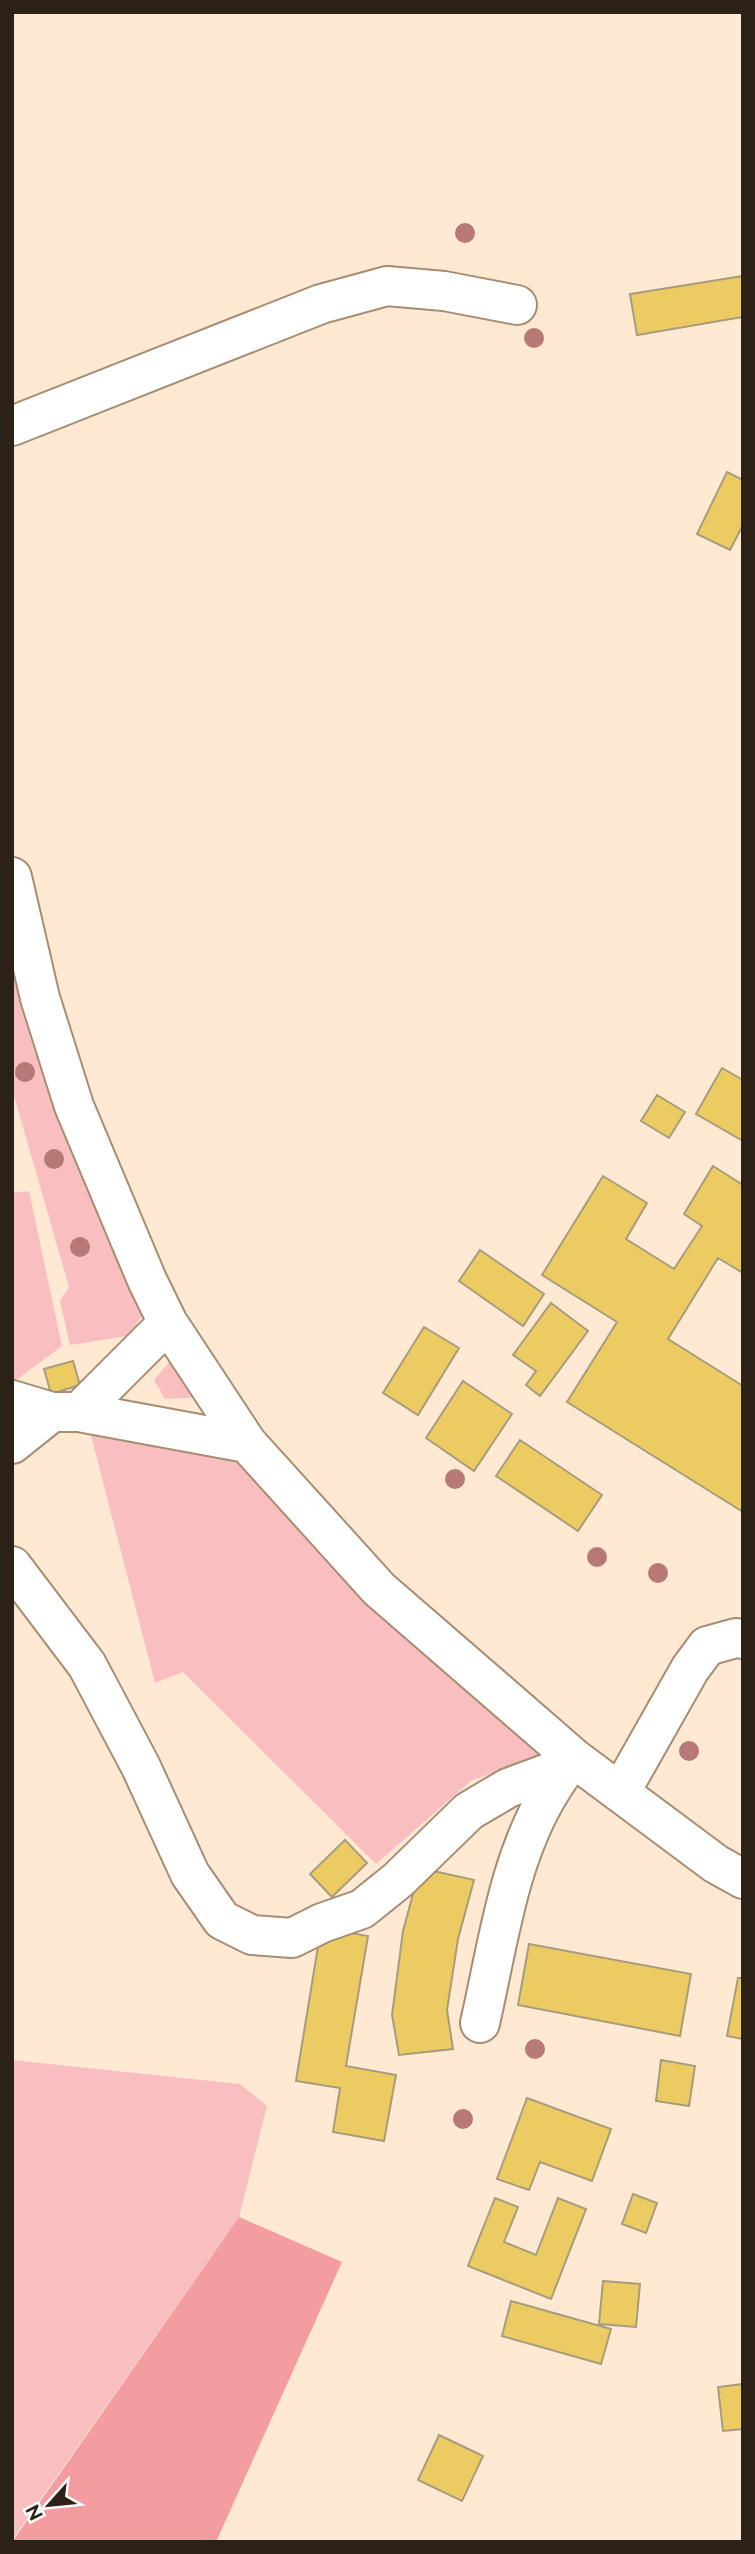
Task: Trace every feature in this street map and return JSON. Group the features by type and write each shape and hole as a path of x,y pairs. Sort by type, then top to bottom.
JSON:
{"street":[{"path":"12,426 321,304 387,286 444,291 517,304"},
{"path":"12,877 40,998 74,1106 147,1280 168,1323 247,1443 379,1589 571,1762 621,1791 716,1864 743,1879"},
{"path":"12,1444 66,1412 168,1323"},
{"path":"12,1400 247,1443"},
{"path":"12,1566 87,1665 141,1767 190,1874 222,1920 252,1935 292,1938 322,1923 362,1909 398,1880 469,1811 508,1788 571,1762"},
{"path":"621,1791 690,1669 707,1646 736,1638 743,1639"},
{"path":"480,2023 525,1838 571,1762"}],"shaded area":[{"path":"12,953 148,1307 128,1336 70,1345 60,1301 69,1287 12,1089"},
{"path":"29,1191 62,1346 12,1383 12,1193"},
{"path":"178,1352 204,1397 165,1399 154,1380"},
{"path":"89,1428 232,1454 567,1750 472,1780 376,1864 183,1672 155,1683"},
{"path":"12,2060 240,2084 267,2106 239,2217 12,2540"},
{"path":"239,2217 342,2262 216,2542 12,2542"}],"building":[{"path":"743,276 743,317 637,335 630,294"},
{"path":"727,472 743,480 743,525 730,550 697,534"},
{"path":"722,1068 743,1080 743,1141 696,1114"},
{"path":"657,1095 685,1112 669,1138 641,1121"},
{"path":"713,1166 743,1185 743,1273 718,1258 668,1339 743,1386 743,1512 567,1402 617,1322 542,1275 603,1176 647,1203 626,1239 674,1269 702,1226 684,1214"},
{"path":"480,1250 544,1294 523,1326 459,1281"},
{"path":"551,1303 588,1331 540,1396 526,1385 536,1371 513,1355"},
{"path":"424,1327 459,1348 418,1415 383,1393"},
{"path":"73,1361 80,1385 51,1394 44,1369"},
{"path":"463,1381 512,1414 474,1471 426,1438"},
{"path":"520,1440 602,1495 578,1531 496,1476"},
{"path":"345,1840 367,1863 332,1897 310,1874"},
{"path":"420,1868 474,1880 458,1939 447,2010 453,2049 399,2055 392,2015 403,1931"},
{"path":"321,1928 368,1936 346,2066 396,2075 384,2141 333,2132 340,2088 296,2081"},
{"path":"529,1944 691,1974 680,2036 518,2005"},
{"path":"738,1978 743,1978 743,2039 727,2036"},
{"path":"661,2060 695,2066 689,2106 656,2101"},
{"path":"527,2098 611,2129 592,2181 540,2162 529,2190 497,2179"},
{"path":"633,2194 657,2203 646,2233 622,2224"},
{"path":"495,2198 518,2207 504,2242 536,2255 558,2198 586,2209 551,2299 468,2266"},
{"path":"603,2281 640,2284 636,2327 599,2324"},
{"path":"511,2301 611,2329 601,2364 502,2336"},
{"path":"743,2384 743,2429 723,2431 718,2387"},
{"path":"439,2435 483,2456 462,2501 418,2480"}]}
